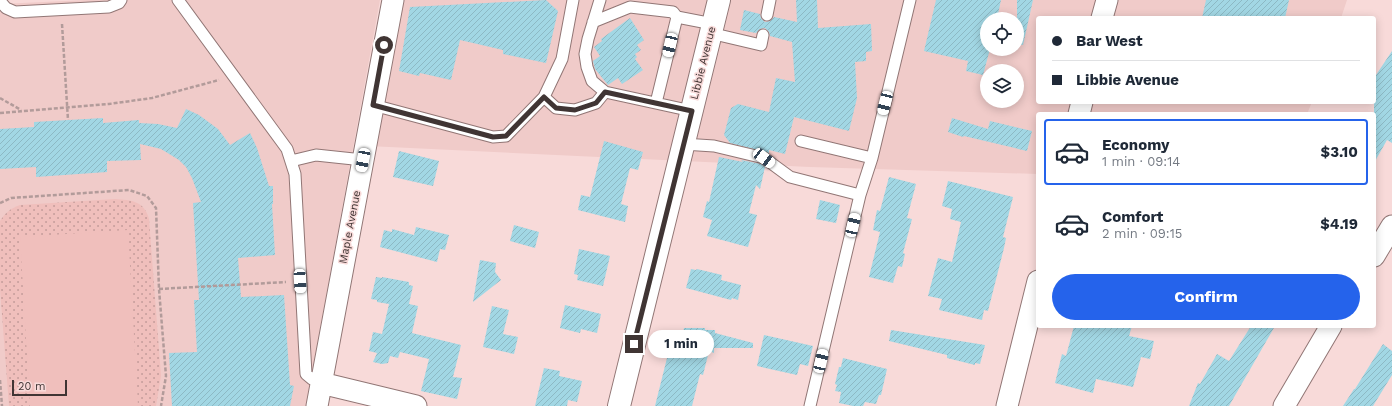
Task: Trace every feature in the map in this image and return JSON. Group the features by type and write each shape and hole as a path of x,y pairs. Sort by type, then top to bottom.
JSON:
{"main road":[{"name":"Libbie Avenue","path":"619,406 719,0"}],"street":[{"name":"Maple Avenue","path":"317,406 393,0"},
{"path":"1103,16 1107,0"},
{"path":"1376,253 1392,228"},
{"path":"1007,406 1036,289"},
{"path":"1284,406 1330,328"},
{"path":"322,383 416,406"}],"lane":[{"path":"0,0 6,8 16,12 109,7 119,3 121,0"},
{"path":"178,0 287,149 295,174 306,374 312,379 322,383"},
{"path":"373,105 493,137 506,136 544,97 562,59 573,0"},
{"path":"600,0 585,54 587,68 592,81 605,92 692,111"},
{"path":"767,15 770,0"},
{"path":"810,406 860,194 872,158 910,0"},
{"path":"593,22 630,3 673,12 677,17 761,45 763,35"},
{"path":"656,103 677,17"},
{"path":"544,97 556,108 575,110 596,103 605,92"},
{"path":"801,141 872,158"},
{"path":"683,144 714,146 764,158 790,177 860,194"},
{"path":"291,161 316,155 363,160"}],"path":[{"path":"62,10 68,120"},
{"path":"0,113 67,108 152,98 233,75"},
{"path":"0,98 21,111"},
{"path":"0,203 11,198 129,190 147,196 156,208 159,289 166,376 161,406"},
{"path":"159,289 300,281"},
{"path":"0,380 2,406"}],"shaded area":[{"path":"87,0 380,0 306,406 0,406 0,4"},
{"path":"389,0 1347,0 1342,16 1036,16 1036,104 1311,104 1308,112 1036,112 1036,174 810,167 368,146"},
{"path":"115,199 132,201 141,205 147,213 149,219 161,376 156,406 9,406 0,289 0,221 8,211 20,205"},
{"path":"128,230 138,406 30,406 20,237"}],"building":[{"path":"546,0 558,11 546,63 503,54 503,50 460,40 451,80 420,73 419,76 399,71 410,7"},
{"path":"796,0 817,0 818,28 871,24 872,51 866,52 866,61 855,62 857,98 849,131 794,117 785,154 769,150 769,153 730,143 724,135 731,108 738,104 769,112 776,78 795,82 792,42 770,36 769,32 765,28 760,29 756,33 740,30 744,10 760,14 761,18 765,22 770,21 774,17 797,22"},
{"path":"936,0 1001,0 998,12 980,12 980,56 988,56 986,64 980,64 980,74 966,71 968,61 924,51"},
{"path":"1017,0 1033,0 1024,40 1024,12 1017,12"},
{"path":"1206,0 1289,0 1285,16 1202,16"},
{"path":"630,18 644,40 637,45 641,50 635,54 637,57 635,59 643,70 622,84 618,78 608,85 595,69 593,61 600,56 594,47 602,41 601,39"},
{"path":"1392,51 1392,143 1387,140 1376,159 1376,112 1374,112 1374,104 1376,104 1376,75"},
{"path":"186,109 199,115 218,129 230,145 250,133 257,148 269,186 273,186 272,204 275,255 238,258 241,297 284,295 290,385 294,386 290,406 172,406 169,353 197,352 194,300 199,300 193,203 201,202 192,178 186,167 179,160 161,149 140,144 141,160 107,161 107,172 36,177 36,167 0,169 0,129 34,127 34,122 103,118 103,123 139,120 139,123 158,124 177,128"},
{"path":"952,118 988,129 990,121 1032,131 1027,151 963,137 948,132"},
{"path":"604,141 643,152 638,170 630,168 621,204 628,206 625,222 578,210 581,195 590,197"},
{"path":"399,151 439,161 433,186 393,177"},
{"path":"719,157 761,164 765,167 760,189 756,185 749,213 757,215 748,247 707,236 712,220 703,217 707,201 709,202"},
{"path":"889,177 916,184 907,218 912,219 903,253 905,254 902,267 898,266 893,283 869,277 880,232 873,230 877,210 880,211"},
{"path":"948,181 1013,197 1003,237 1006,238 1004,248 988,311 984,310 982,320 939,310 942,299 928,296 938,258 952,262 961,222 950,219 952,209 942,206"},
{"path":"820,200 840,205 836,223 816,219"},
{"path":"514,225 539,232 535,248 510,241"},
{"path":"416,227 449,235 445,250 440,249 437,262 380,247 384,230 392,232 392,229 414,235"},
{"path":"579,249 610,256 603,286 577,280 578,275 574,274"},
{"path":"480,260 496,263 495,272 501,280 473,302"},
{"path":"691,269 722,275 721,280 741,285 738,300 732,298 731,300 686,288"},
{"path":"376,277 409,282 409,285 413,286 409,304 418,306 412,333 461,345 453,377 462,378 457,399 421,391 429,359 400,352 398,358 390,356 388,363 382,364 373,362 377,353 369,351 373,332 382,334 389,304 377,302 377,300 371,299"},
{"path":"565,305 601,314 597,333 581,329 580,333 560,328"},
{"path":"492,306 509,310 503,334 518,337 514,354 483,347"},
{"path":"684,328 705,328 705,330 715,330 715,333 753,343 753,348 714,348 714,353 709,351 703,375 700,374 692,406 655,406 668,354 678,355"},
{"path":"1073,328 1131,328 1129,336 1154,341 1150,359 1141,357 1133,387 1096,379 1093,393 1055,383 1062,354 1066,356"},
{"path":"1250,328 1274,328 1229,406 1189,406 1198,383 1200,384 1217,354 1229,361"},
{"path":"891,330 985,345 980,364 975,363 975,365 947,358 947,355 889,341"},
{"path":"764,335 813,346 808,366 800,364 797,375 757,366"},
{"path":"1383,344 1392,351 1392,375 1373,406 1343,406 1355,389"},
{"path":"843,358 887,369 881,395 879,395 876,404 865,402 863,406 853,406 839,403 841,392 835,391 837,385 835,384"},
{"path":"544,368 560,371 559,376 582,381 577,402 568,400 567,406 535,406"}],"route":[{"path":"384,45 373,105 493,137 506,136 544,97 556,108 575,110 596,103 605,92 692,111 634,344"}]}
